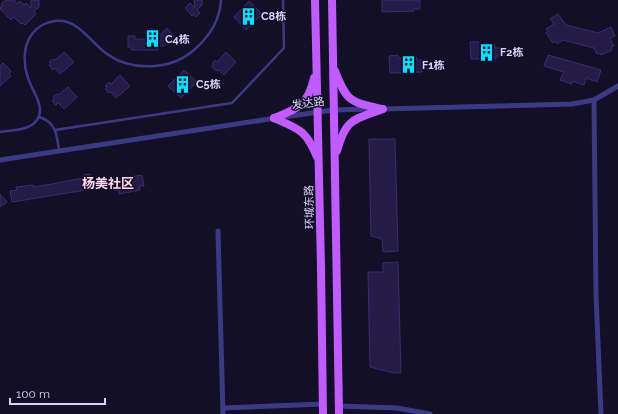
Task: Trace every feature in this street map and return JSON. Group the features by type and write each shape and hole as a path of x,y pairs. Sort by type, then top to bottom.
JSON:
{"main road":[{"name":"环城东路","path":"315,0 323,414"},
{"path":"332,0 339,410"},
{"path":"333,64 342,90 348,97 360,104 383,109"},
{"path":"274,118 292,111 303,103 311,90 316,66"},
{"path":"334,160 341,136 348,125 356,119 383,109"},
{"path":"274,118 296,128 305,134 311,143 319,163"}],"street":[{"name":"发达路","path":"0,160 333,110 572,104 594,100 618,86"},
{"path":"594,100 596,295 601,414"},
{"path":"218,232 223,411 323,404"},
{"path":"339,410 397,408 430,414"}],"lane":[{"path":"0,132 28,127 36,121 38,117 40,108 28,77 25,57 27,43 30,36 41,26 54,21 69,22 82,30 96,46 121,62 143,66 165,64 185,56 202,42 211,31 218,17 221,0"},
{"path":"55,130 232,103 284,48 283,0"},
{"path":"38,117 46,120 55,130 59,151"}],"building":[{"path":"6,0 14,0 17,4 20,1 24,5 26,3 31,8 31,0 39,0 39,7 34,11 36,14 25,25 22,23 21,24 14,17 11,20 0,9 1,4"},
{"path":"194,0 202,0 202,5 197,10 200,13 196,17 194,14 192,16 185,8 190,3 195,8"},
{"path":"382,0 420,0 420,9 414,9 414,11 382,12"},
{"name":"C8栋","path":"249,1 262,14 246,30 234,17"},
{"path":"558,14 566,25 598,33 611,27 615,36 610,38 614,46 611,47 612,50 601,55 600,53 597,54 594,48 563,40 557,44 555,41 553,43 546,33 548,31 546,29 554,24 550,19"},
{"name":"C4栋","path":"167,28 176,40 171,44 169,42 164,46 158,46 158,50 131,50 131,47 128,47 128,36 135,36 135,39 146,39 146,29 154,29 154,41"},
{"name":"F2栋","path":"470,42 479,42 479,45 495,44 495,48 504,48 504,56 496,56 496,59 471,59"},
{"path":"64,52 74,62 60,74 55,68 53,70 49,65 51,64 49,62 53,59 55,60"},
{"path":"226,52 236,62 224,75 218,70 216,71 212,67 212,64 215,60 217,62"},
{"name":"F1栋","path":"398,55 398,58 417,58 417,60 428,60 428,69 422,69 422,72 390,73 389,56"},
{"path":"548,55 601,70 597,82 586,78 584,85 572,81 572,84 560,80 564,72 544,66"},
{"path":"3,63 11,71 9,74 11,76 0,86 0,66"},
{"name":"C5栋","path":"184,70 197,82 181,98 168,86"},
{"path":"120,75 130,86 116,98 111,92 109,93 105,89 107,87 105,86 109,82 111,84"},
{"path":"68,87 77,97 64,109 58,103 56,105 52,101 54,99 53,97"},
{"path":"369,139 395,139 398,251 383,252 382,239 371,236"},
{"path":"90,174 92,187 86,188 86,190 12,202 10,191 17,190 16,187 46,185 84,178 84,175"},
{"path":"142,175 144,186 139,186 140,190 119,194 119,190 114,190 112,180"},
{"path":"0,194 7,202 0,207"},
{"path":"398,262 401,373 394,373 370,367 368,272 383,272 383,263"}],"place":[{"name":"C8栋","path":"248,16"},
{"name":"C4栋","path":"152,39"},
{"name":"F2栋","path":"487,52"},
{"name":"F1栋","path":"409,65"},
{"name":"C5栋","path":"183,84"}],"district":[{"name":"杨美社区","path":"108,183"}]}
